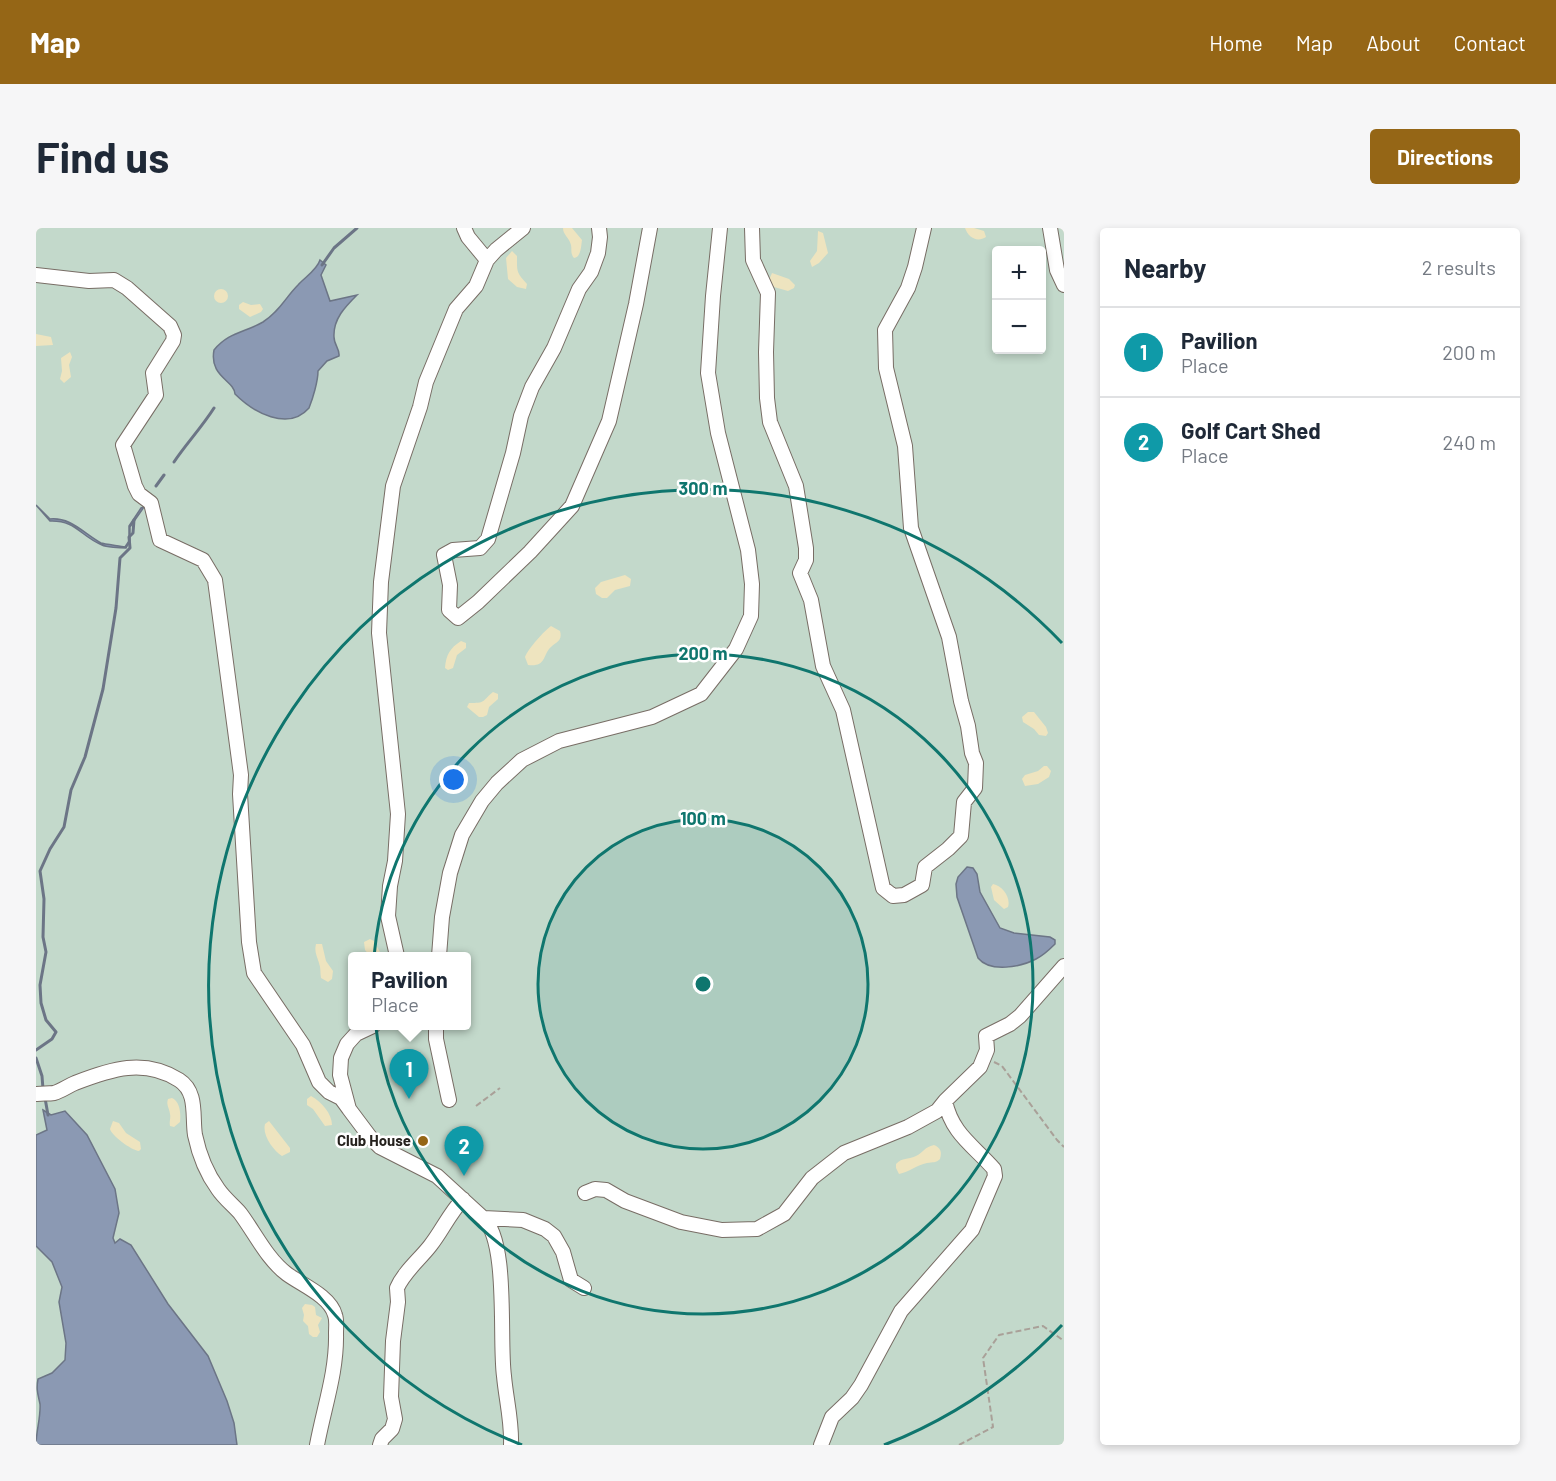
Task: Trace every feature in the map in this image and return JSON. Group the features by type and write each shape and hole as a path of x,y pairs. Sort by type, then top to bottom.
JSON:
{"lane":[{"path":"464,228 468,237 488,260"},
{"path":"396,952 388,916 398,814 379,633 381,582 393,486 430,372 456,309 476,286 488,260 496,249 523,228"},
{"path":"599,228 598,253 591,272 579,289 554,348 532,387 521,416 513,453 488,539 480,548 453,550 444,555 450,585 449,610 458,618 530,552 572,506 577,497 609,421 636,304 650,228"},
{"path":"439,952 442,917 450,873 462,835 482,801 497,783 522,760 559,741 652,717 701,694 736,649 751,616 752,584 748,550 718,433 708,373 720,228"},
{"path":"752,228 753,260 768,294 767,399 771,422 796,486 806,548 806,560 800,573 812,600 823,666 843,710 883,888 893,896 904,895 922,885 925,867 961,836 964,802 975,788 976,763 972,753 949,637 911,528 905,446 886,368 885,330 908,288 924,228"},
{"path":"1050,228 1057,270 1064,285"},
{"path":"36,275 89,281 114,279 170,326 174,335 173,341 153,373 156,395 123,445 135,486 139,494 151,503 160,540 203,560 215,580 241,774 240,794 249,942 254,973 303,1045 319,1083 329,1092 341,1098 380,1147 437,1176 488,1222 500,1266 502,1357 512,1428 511,1445"},
{"path":"585,1194 595,1189 606,1190 626,1201 681,1222 722,1230 757,1229 784,1214 812,1178 844,1153 908,1127 938,1110 980,1066 987,1050 986,1036 1010,1024 1020,1016 1064,966"},
{"path":"349,1109 340,1075 341,1058 347,1044 356,1034 364,1030"},
{"path":"436,1030 449,1100"},
{"path":"43,1093 109,1070 128,1067 149,1068 181,1081 188,1089 192,1098 199,1149 206,1169 219,1190 238,1212 273,1262 286,1274 323,1299 332,1307 336,1316 334,1364 317,1445"},
{"path":"821,1445 832,1417 852,1398 861,1385 901,1311 972,1230 995,1176 994,1169 956,1130 945,1101"},
{"path":"380,1445 382,1439 392,1429 395,1419 391,1397 393,1341 398,1302 396,1288 463,1199"},
{"path":"483,1218 524,1220 545,1228 554,1236 563,1252 571,1280 584,1288"}],"path":[{"path":"983,1060 1002,1066 1064,1147"},
{"path":"476,1106 500,1088"},
{"path":"959,1445 993,1427 983,1358 999,1335 1043,1326 1064,1341"}],"green space":[{"path":"36,228 1064,228 1064,1445 36,1445"}],"sand":[{"path":"563,228 572,228 582,240 578,256 574,258 570,242"},
{"path":"965,228 984,231 986,237 973,238"},
{"path":"818,231 823,233 828,253 812,267 810,261 817,251"},
{"path":"512,251 517,256 518,272 527,284 526,289 517,287 508,279 506,258"},
{"path":"772,273 789,279 795,285 794,288 788,291 774,287 769,280"},
{"path":"218,289 224,289 228,296 224,303 218,303 214,299 214,293"},
{"path":"243,302 251,305 260,304 263,309 250,317 239,309 239,305"},
{"path":"36,334 51,337 53,345 36,346"},
{"path":"70,352 71,377 64,383 60,379 61,358"},
{"path":"625,575 631,579 630,586 615,590 607,598 596,594 595,588 601,582"},
{"path":"551,626 560,631 559,640 549,649 541,663 528,665 525,657"},
{"path":"461,641 466,643 466,648 457,655 453,668 448,670 445,668 451,649"},
{"path":"493,692 498,694 498,699 489,707 487,715 479,717 467,707 469,703 483,701"},
{"path":"1028,712 1034,712 1046,727 1048,733 1046,736 1039,735 1023,722 1022,717"},
{"path":"1044,766 1051,771 1049,777 1038,784 1025,786 1022,779 1025,775 1038,771"},
{"path":"993,884 1005,893 1008,907 1004,909 994,900 991,887"},
{"path":"370,939 374,941 380,952 367,952 364,942"},
{"path":"316,944 322,944 326,961 333,971 332,979 328,982 321,978"},
{"path":"311,1096 326,1109 332,1125 325,1126 313,1109 307,1105 307,1099"},
{"path":"172,1098 178,1105 180,1115 180,1122 174,1127 170,1126 167,1103 168,1099"},
{"path":"113,1121 119,1123 126,1133 140,1142 139,1151 114,1135 110,1129"},
{"path":"269,1121 290,1148 290,1152 282,1156 272,1146 264,1128"},
{"path":"934,1145 940,1151 939,1160 899,1174 896,1164"},
{"path":"305,1304 315,1307 316,1315 322,1318 318,1325 320,1332 317,1337 309,1334 308,1326 303,1321 302,1308"}],"water":[{"path":"320,260 326,265 321,275 330,301 357,295 344,309 335,325 334,340 339,356 327,361 318,371 309,408 301,415 291,418 271,417 251,407 235,394 234,389 215,366 214,350 231,336 269,318 314,270"},
{"path":"36,505 50,519 71,523 101,543 125,547 129,541 129,526 144,507 130,527 130,541 126,548 123,548 102,545 66,523 50,521"},
{"path":"967,867 973,868 977,874 980,892 1000,928 1014,933 1050,937 1055,940 1055,944 1030,962 1006,967 983,963 978,958 957,897 958,877"},
{"path":"43,1110 51,1115 65,1111 87,1135 115,1189 119,1213 113,1238 115,1243 120,1239 131,1245 168,1304 208,1356 227,1401 234,1423 237,1445 36,1445 40,1409 38,1379 52,1373 65,1360 66,1343 59,1302 62,1287 52,1262 36,1246 36,1135 47,1130"}],"waterway":[{"path":"322,265 334,248 357,228"},
{"path":"174,462 214,408"},
{"path":"156,486 164,475"},
{"path":"36,1050 52,1039 56,1032 46,1020 41,1003 40,985 46,952 43,937 44,899 40,871 64,827 71,790 85,757 103,689 116,608 120,558 130,548 129,537 133,533 134,520"},
{"path":"36,1058 42,1076 43,1089"},
{"path":"45,1098 48,1115"}],"place":[{"name":"Pavilion","path":"409,1099"},
{"name":"Club House","path":"423,1141"},
{"name":"Golf Cart Shed","path":"464,1176"}]}
